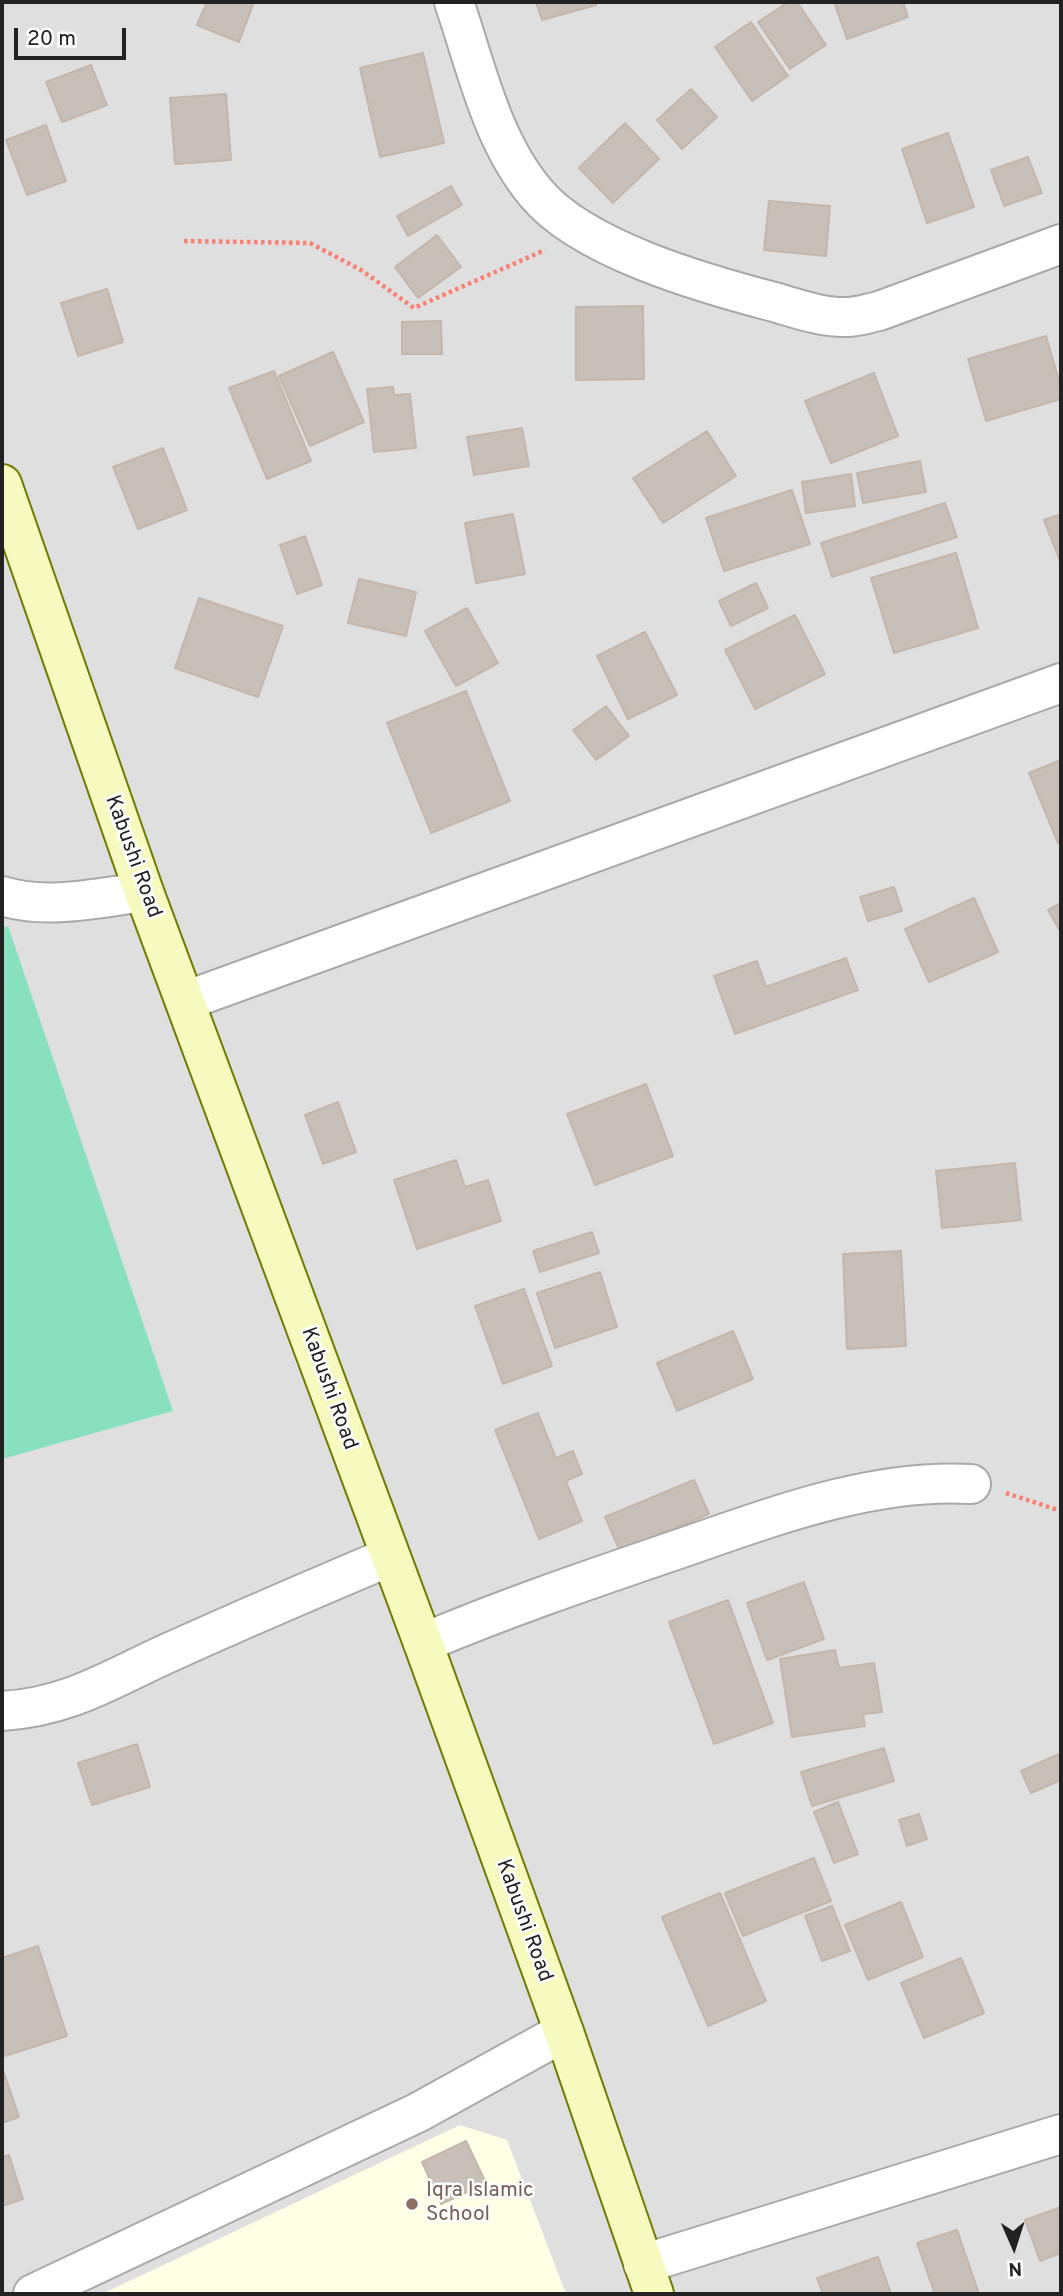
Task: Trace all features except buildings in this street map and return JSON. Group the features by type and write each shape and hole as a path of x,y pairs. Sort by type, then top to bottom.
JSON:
{"main road":[{"name":"Kabushi Road","path":"2,484 144,892 423,1643 564,2032 649,2279"}],"street":[{"path":"454,2 508,153 535,192 557,215 584,232 693,281 822,315 848,317 879,311 1061,244"},
{"path":"185,1001 1061,683"},
{"path":"2,896 19,901 52,903 144,892"},
{"path":"423,1643 500,1610 825,1501 938,1482 971,1484"},
{"path":"2,1711 57,1704 78,1696 176,1649 389,1557"},
{"path":"33,2294 417,2113 564,2032"},
{"path":"649,2279 1061,2134"}],"path":[{"path":"184,241 310,243 361,270 414,308 584,232"},
{"path":"971,1484 1061,1511"}],"shaded area":[{"path":"2,2 1061,2 1061,2294 2,2294"},
{"name":"Iqra Islamic School","path":"460,2125 507,2140 566,2294 102,2294"}],"green space":[{"path":"8,926 173,1411 2,1459 2,928"}],"place":[{"name":"Iqra Islamic School","path":"412,2204"}]}
